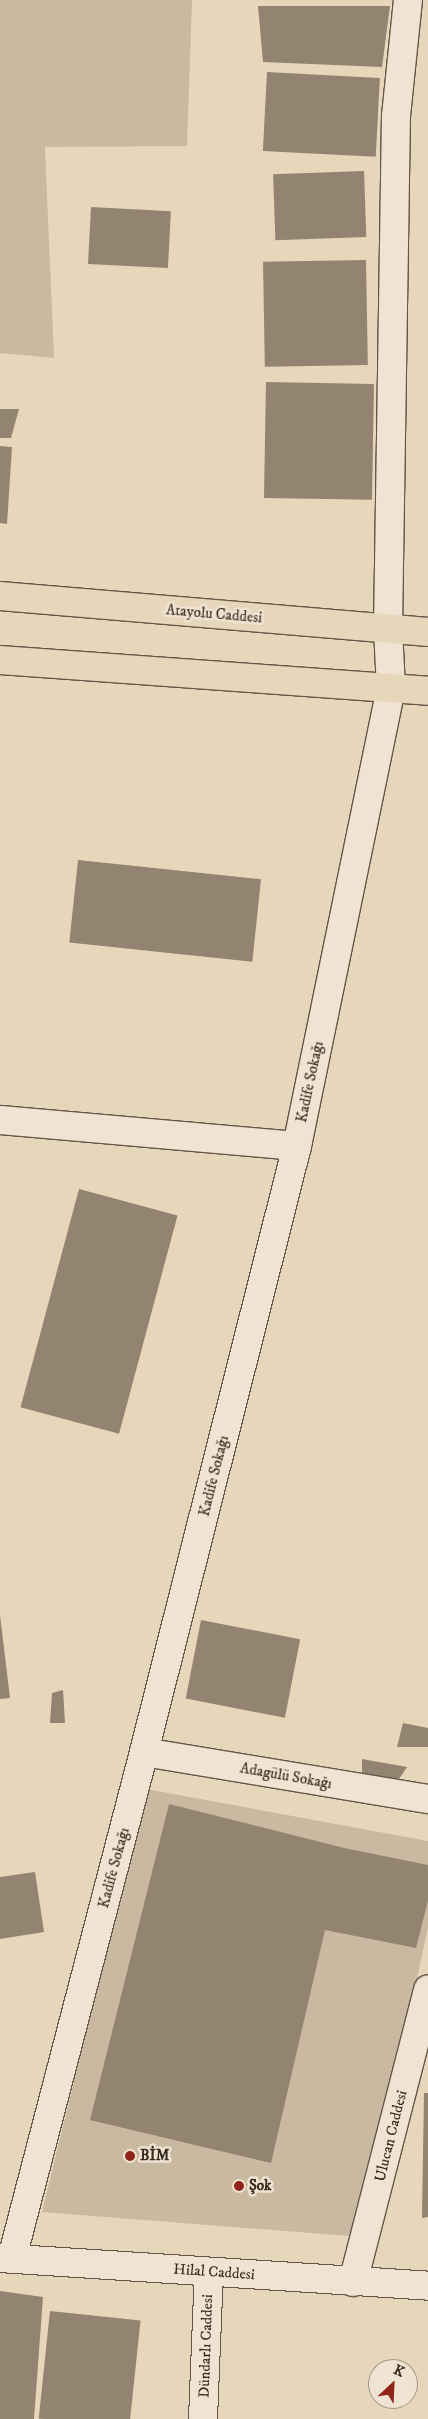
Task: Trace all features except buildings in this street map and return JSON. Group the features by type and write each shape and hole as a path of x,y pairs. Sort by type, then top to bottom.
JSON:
{"main road":[{"name":"Atayolu Caddesi","path":"0,596 428,632"},
{"path":"0,660 428,691"}],"street":[{"name":"Kadife Sokağı","path":"6,2258 144,1752 297,1146 391,687 388,629 396,116 408,0"},
{"path":"0,1120 297,1146"},
{"name":"Adagülü Sokağı","path":"144,1752 428,1799"},
{"name":"Ulucan Caddesi","path":"353,2282 428,1989"},
{"name":"Hilal Caddesi","path":"6,2258 428,2286"},
{"name":"Dündarlı Caddesi","path":"203,2419 209,2272"}],"shaded area":[{"path":"0,0 192,0 187,146 45,147 54,358 0,353"},
{"path":"146,1789 428,1841 428,1927 362,2237 42,2212"}],"place":[{"name":"BİM","path":"130,2156"},
{"name":"Şok","path":"239,2186"}]}
